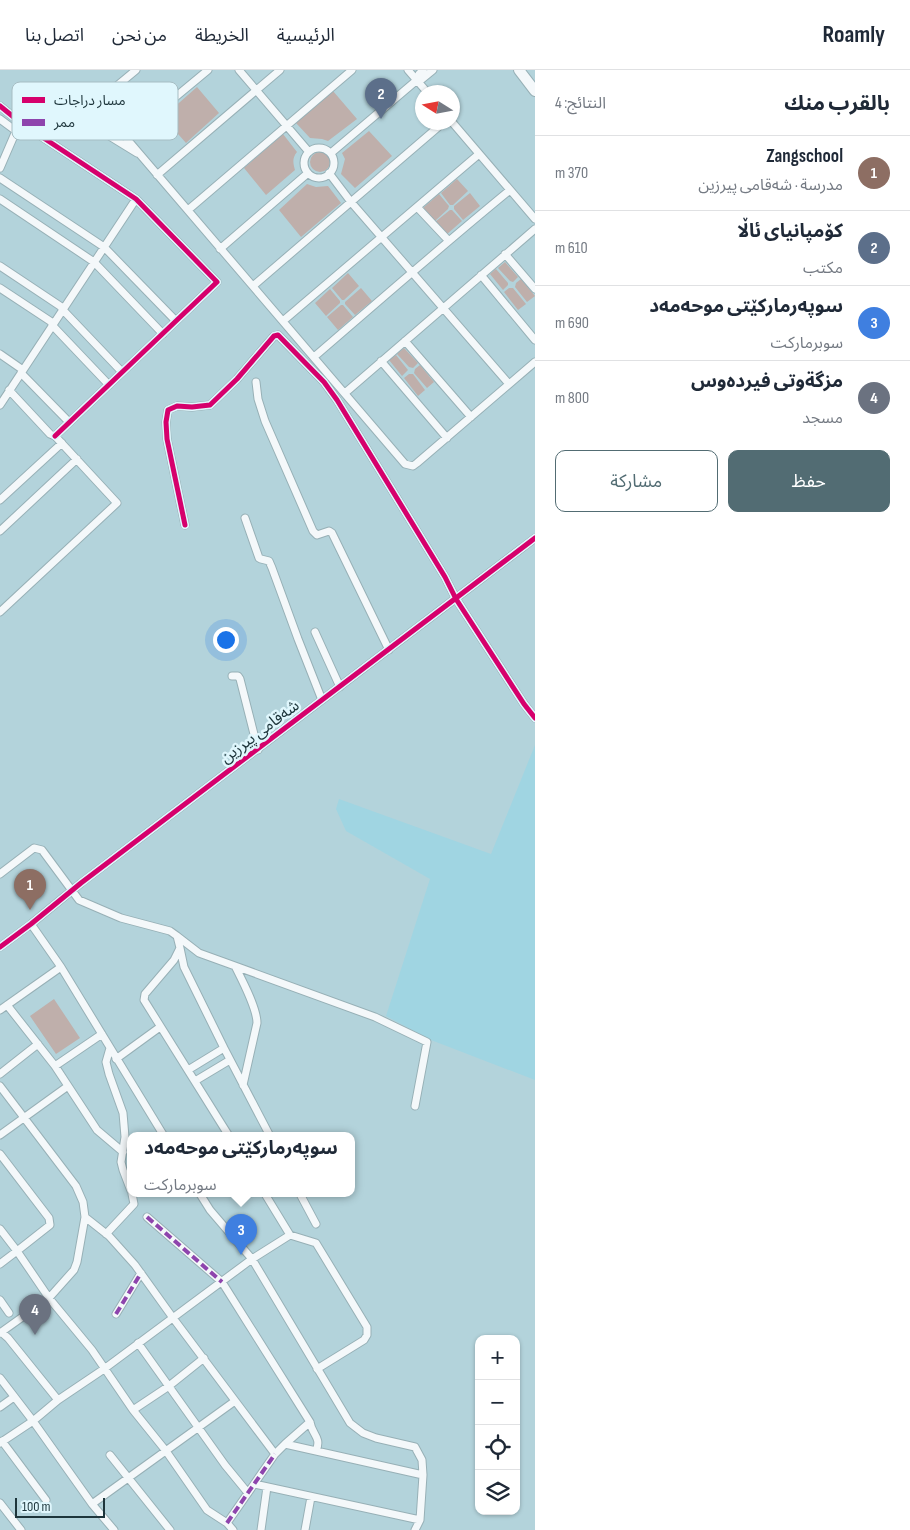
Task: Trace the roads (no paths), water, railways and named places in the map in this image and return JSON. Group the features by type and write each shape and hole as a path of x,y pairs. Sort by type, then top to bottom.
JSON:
{"highway":[{"path":"519,70 535,91"}],"street":[{"path":"122,82 136,70"},
{"path":"178,95 208,70"},
{"path":"239,70 309,152"},
{"path":"158,175 280,70"},
{"path":"188,210 352,70"},
{"path":"408,70 421,85"},
{"path":"417,80 423,70"},
{"path":"331,153 417,80 422,79 433,70"},
{"path":"0,106 12,116"},
{"path":"0,119 12,128"},
{"path":"253,286 435,130"},
{"path":"459,130 535,219"},
{"path":"0,168 12,140"},
{"path":"46,140 136,199 218,282 56,436"},
{"path":"114,140 140,155 158,175 405,464 413,466 417,463 535,362"},
{"path":"128,140 143,159"},
{"path":"320,148 331,153 334,166 329,173 316,177 308,173 305,160 309,152 320,148"},
{"path":"283,321 479,154"},
{"path":"220,248 308,173"},
{"path":"329,173 509,384"},
{"path":"0,178 104,247 176,321"},
{"path":"314,357 448,240 510,190"},
{"path":"0,405 136,199"},
{"path":"0,200 94,262 163,334"},
{"path":"417,207 448,240"},
{"path":"345,393 535,229"},
{"path":"505,254 535,290"},
{"path":"0,266 63,308 122,372"},
{"path":"481,275 535,340"},
{"path":"0,288 53,324 109,385"},
{"path":"185,525 167,439 166,422 168,410 177,406 192,407 210,404 237,379 274,336 278,336 317,374 332,392 445,577 456,599 535,718"},
{"path":"405,341 471,418"},
{"path":"0,354 22,371 69,422"},
{"path":"382,361 447,438"},
{"path":"256,382 258,399 265,421 313,531 317,534 329,531 332,534 389,650"},
{"path":"0,612 117,503 78,459 56,436 50,434 9,390"},
{"path":"0,500 62,443"},
{"path":"0,530 78,459"},
{"path":"245,518 260,558 269,561 272,568 322,700"},
{"name":"شەقامی پیرزین","path":"0,947 535,538"},
{"path":"315,632 340,687"},
{"path":"232,676 238,676 240,679 258,750"},
{"path":"0,874 34,848 42,850 79,900 121,918 170,931 199,953 375,1017 428,1042 414,1106"},
{"path":"31,924 61,967 162,1132"},
{"path":"177,936 184,968 268,1132"},
{"path":"180,948 174,960 145,994 144,1000 227,1132"},
{"path":"235,966 257,1018 243,1085"},
{"path":"0,1010 61,967"},
{"path":"7,1005 55,1066 97,1130 123,1152"},
{"path":"116,1059 160,1027"},
{"path":"55,1066 102,1034"},
{"path":"0,1074 38,1044"},
{"path":"110,1048 106,1062 123,1114 125,1137 122,1162 127,1180"},
{"path":"188,1070 224,1048"},
{"path":"195,1081 230,1060"},
{"path":"0,1086 76,1186 83,1202 85,1217 78,1262 74,1270 49,1298 0,1332 8,1338 58,1400"},
{"path":"0,1135 68,1086"},
{"path":"0,1154 49,1218 50,1222 50,1225 0,1264"},
{"path":"106,1234 134,1204 133,1197"},
{"path":"202,1197 210,1210 252,1259 350,1423 363,1433 376,1438 415,1447 422,1460 423,1475 420,1520 414,1530"},
{"path":"266,1197 290,1235 316,1243 367,1327 367,1335 364,1340 317,1368"},
{"path":"302,1197 316,1224"},
{"path":"146,1216 222,1282 310,1422 311,1428 318,1439 319,1444 316,1451"},
{"path":"85,1217 106,1234 141,1273 274,1454"},
{"path":"0,1229 18,1251 49,1298 92,1350 133,1410 166,1451 207,1510 227,1523 233,1530"},
{"path":"46,1500 1,1442 33,1421 58,1400 104,1369 252,1259 290,1235"},
{"path":"116,1314 141,1273"},
{"path":"0,1300 9,1313"},
{"path":"138,1343 225,1465 248,1493"},
{"path":"133,1410 169,1386 204,1358"},
{"path":"0,1378 92,1504 114,1530"},
{"path":"0,1407 14,1397"},
{"path":"92,1504 234,1401"},
{"path":"227,1523 274,1454 310,1422"},
{"path":"285,1444 423,1475"},
{"path":"110,1455 170,1530"},
{"path":"254,1484 420,1520"},
{"path":"261,1530 267,1487"},
{"path":"305,1530 311,1497"},
{"path":"0,1503 21,1530"}],"place":[{"name":"کۆمپانیای ئاڵا","path":"381,119"},
{"name":"Zangschool","path":"30,910"},
{"name":"سوپەرمارکێتی موحەمەد","path":"241,1255"},
{"name":"مزگةوتی فیردەوس","path":"35,1335"}]}
